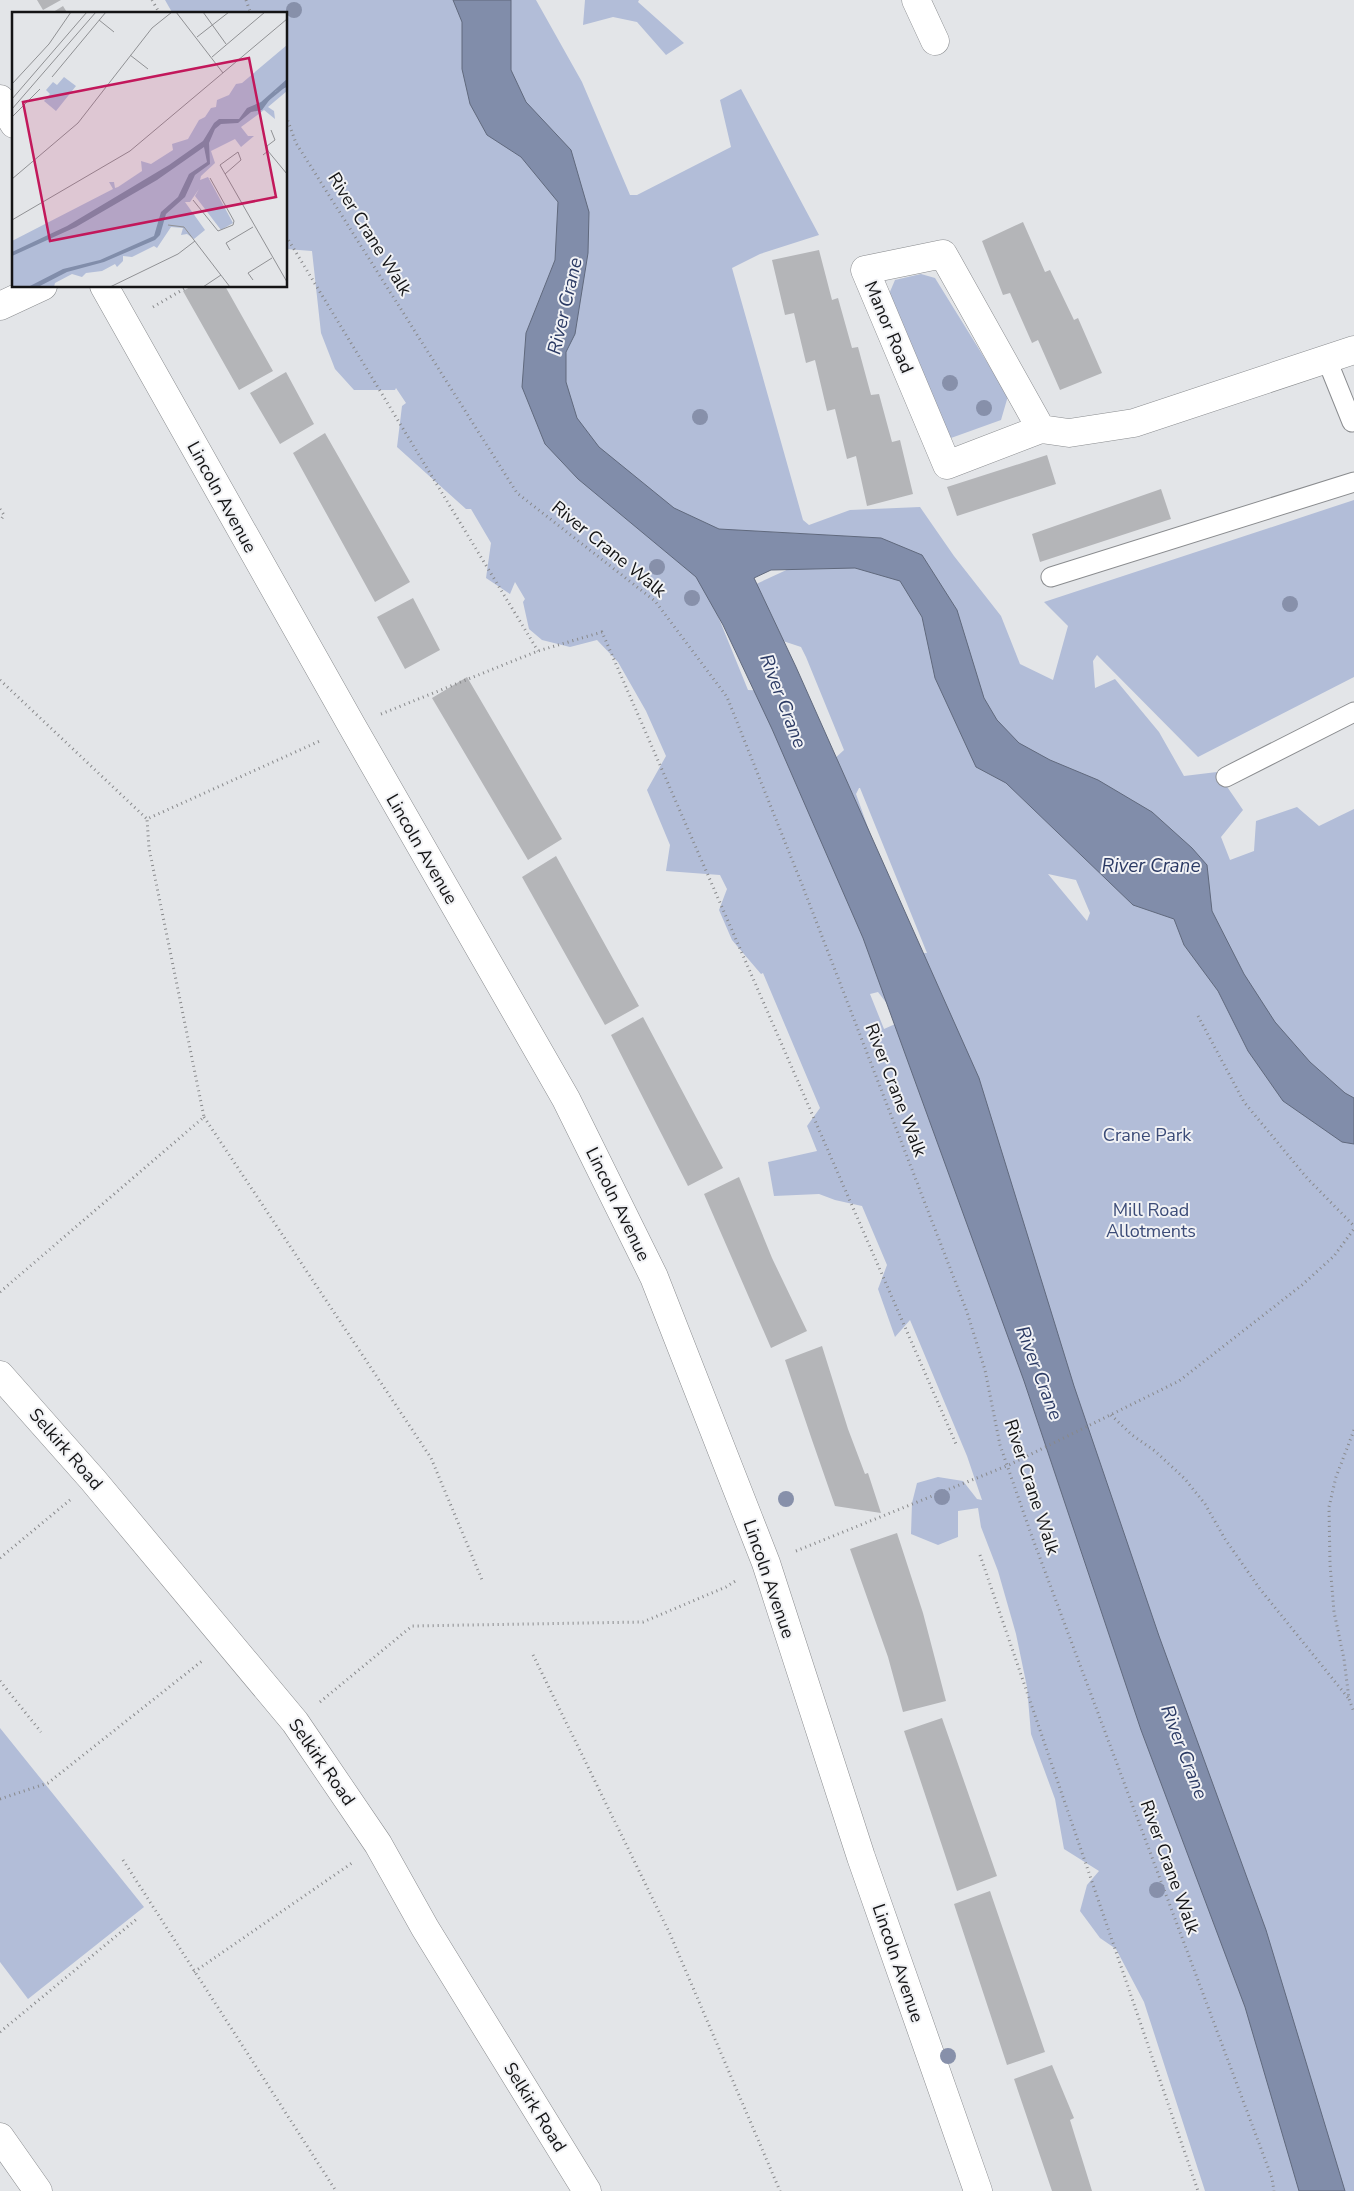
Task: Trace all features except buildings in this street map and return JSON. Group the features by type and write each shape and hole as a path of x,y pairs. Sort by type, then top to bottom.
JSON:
{"street":[{"path":"916,0 934,41"},
{"path":"0,99 12,120"},
{"name":"Manor Road","path":"943,254 1042,428 947,465 865,270 943,254"},
{"path":"0,306 39,288"},
{"name":"Lincoln Avenue","path":"105,288 352,726 566,1098 646,1259 766,1563 861,1857 978,2191"},
{"path":"1042,428 1069,433 1134,423 1354,350"},
{"name":"Selkirk Road","path":"0,1375 93,1480 295,1722 378,1844 425,1928 587,2191"},
{"path":"0,2137 38,2191"}],"lane":[{"path":"1327,360 1352,422"},
{"path":"1051,577 1354,482"},
{"path":"1226,777 1354,712"}],"path":[{"path":"152,0 159,12"},
{"path":"246,0 250,12"},
{"name":"River Crane Walk","path":"288,121 296,143 517,493 655,601 726,697 801,882 967,1312 985,1370 1000,1445 1009,1465 1031,1534 1272,2178 1274,2191"},
{"path":"288,239 538,651"},
{"path":"124,323 185,288"},
{"path":"0,509 4,515 0,521"},
{"path":"147,819 352,726 538,651 602,632 956,1444"},
{"path":"0,680 147,819 149,848 204,1117 431,1458 483,1582"},
{"path":"295,1722 412,1626 643,1622 726,1587 766,1563 1009,1465 1179,1381 1302,1285 1334,1256 1354,1228 1308,1178 1244,1102 1198,1016"},
{"path":"0,1292 204,1117"},
{"path":"1111,1415 1132,1435 1155,1451 1184,1479 1205,1504 1225,1539 1260,1589 1349,1699"},
{"path":"1354,1430 1336,1477 1329,1507 1330,1564 1334,1612 1344,1659 1349,1699 1354,1712"},
{"path":"0,1558 93,1480"},
{"path":"980,1555 1198,2191"},
{"path":"0,1799 48,1783 228,1640"},
{"path":"533,1655 670,1934 780,2191"},
{"path":"0,1681 40,1732"},
{"path":"194,1972 378,1844"},
{"path":"123,1860 336,2191"},
{"path":"0,2032 138,1918"}],"green space":[{"path":"165,0 536,0 582,82 630,195 637,195 731,147 720,100 741,89 819,235 760,254 732,268 803,520 809,525 850,510 920,507 954,556 1001,616 1020,664 1053,680 1068,626 1044,602 1354,500 1354,677 1198,757 1097,655 1093,661 1095,688 1115,679 1159,732 1184,776 1217,772 1243,810 1221,837 1230,860 1254,851 1256,821 1297,807 1319,826 1354,809 1354,2191 1205,2191 1144,2002 1116,1949 1100,1938 1080,1911 1087,1885 1099,1871 1064,1849 1055,1799 1031,1734 1027,1687 1016,1634 998,1571 981,1527 978,1508 958,1511 958,1537 938,1545 911,1534 912,1503 917,1483 938,1477 963,1481 977,1499 982,1500 967,1456 910,1320 895,1337 878,1289 887,1265 862,1206 819,1194 774,1196 768,1162 817,1151 807,1126 820,1108 763,973 761,974 732,940 719,910 727,889 720,875 666,871 670,845 647,790 666,756 646,711 618,662 597,640 570,647 542,640 529,629 523,602 525,599 515,582 510,594 486,578 491,543 471,509 466,509 397,447 402,406 406,403 396,388 395,390 354,390 335,369 321,333 312,251 288,249 288,12 172,12","holes":["681,525 758,542 764,532 805,534 806,561 754,585 777,639 801,647 806,657 844,750 833,760 798,692 748,690","860,788 927,953 916,953 886,878 856,794","1048,874 1076,880 1090,913 1087,921","878,992 895,1014 902,1021 884,1029 870,994"]},
{"path":"585,0 639,0 638,2 684,43 666,55 637,22 613,17 583,25"},
{"path":"921,274 935,278 1008,396 1001,420 951,438 937,421 886,301 895,280"},
{"path":"0,1728 144,1907 28,1999 0,1962"}],"water":[{"name":"River Crane","path":"453,0 511,0 511,70 526,102 571,150 589,212 588,253 575,334 566,352 566,382 577,418 599,447 674,508 719,529 881,538 922,555 957,610 984,698 997,720 1019,743 1050,760 1098,780 1152,812 1192,848 1207,865 1212,911 1244,974 1275,1022 1310,1062 1345,1093 1354,1098 1354,1144 1342,1142 1283,1101 1248,1051 1218,991 1184,945 1174,919 1133,905 1006,783 976,767 935,678 922,617 900,581 855,568 771,570 754,578 796,667 979,1078 1074,1386 1159,1636 1266,1930 1345,2191 1299,2191 1245,2007 1141,1730 1024,1381 863,938 772,729 723,625 696,577 578,479 545,444 522,387 526,333 555,260 558,202 521,157 487,135 470,104 462,69 462,22"}],"park label":[{"name":"Crane Park","path":"1147,1135"},
{"name":"Mill Road Allotments","path":"1151,1220"}]}
